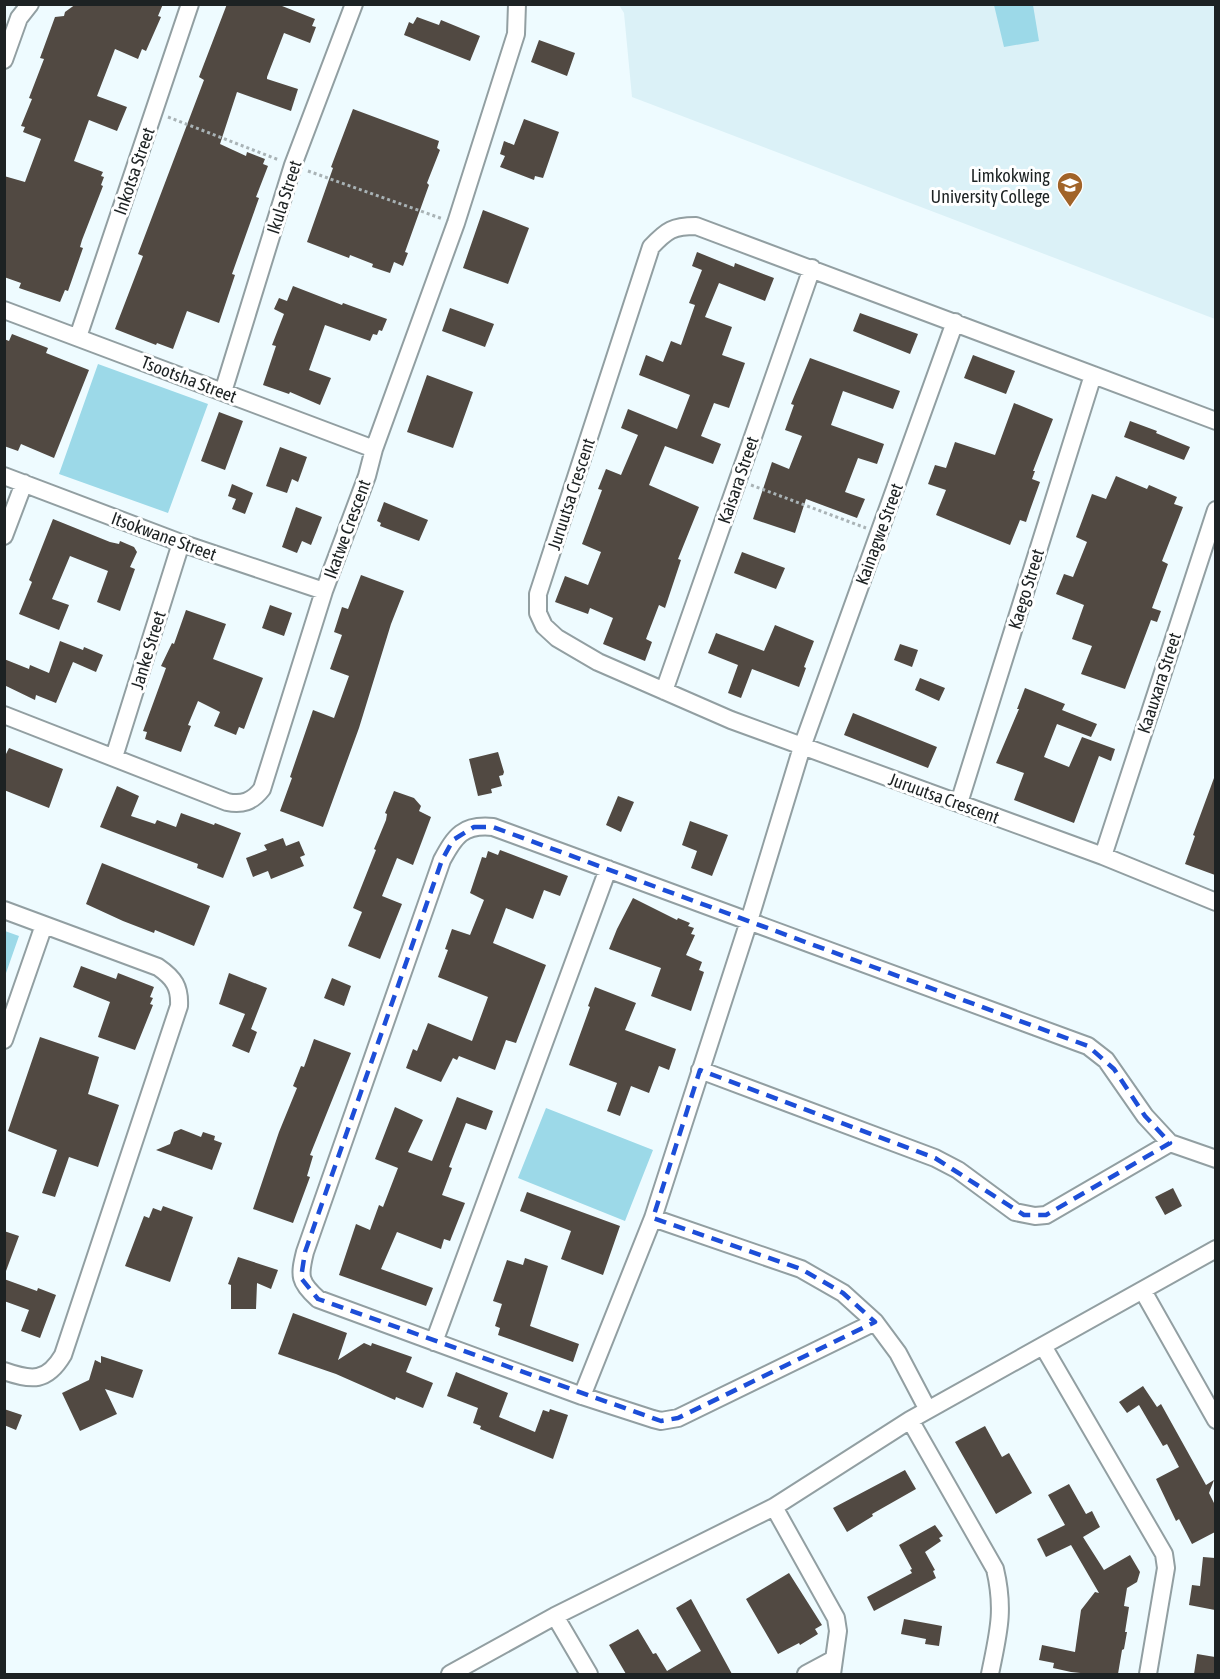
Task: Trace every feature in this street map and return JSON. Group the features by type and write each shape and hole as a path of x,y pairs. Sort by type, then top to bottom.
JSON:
{"street":[{"path":"4,60 20,18 30,4"},
{"name":"Inkotsa Street","path":"78,338 190,4"},
{"name":"Ikula Street","path":"223,392 293,165 354,4"},
{"name":"Ikatwe Crescent","path":"4,715 227,802 237,804 248,802 262,789 324,591 456,223 516,34 517,4"},
{"name":"Juruutsa Crescent","path":"1215,421 696,226 673,227 651,247 538,594 538,613 544,626 557,638 598,662 731,720 1103,856 1215,902"},
{"name":"Kaisara Street","path":"664,691 812,268"},
{"name":"Tsootsha Street","path":"4,310 374,449"},
{"name":"Kainagwe Street","path":"582,1396 652,1218 749,921 802,747 955,322"},
{"name":"Kaego Street","path":"959,803 1093,375"},
{"name":"Itsokwane Street","path":"4,476 181,543 324,591"},
{"path":"4,536 24,483"},
{"name":"Kaauxara Street","path":"1103,856 1215,510"},
{"name":"Janke Street","path":"114,757 181,543"},
{"path":"875,1322 671,1420 653,1419 582,1396 318,1299 307,1289 301,1278 305,1252 442,861 453,840 461,833 474,827 493,827 1088,1046 1114,1069 1145,1116 1170,1143 1215,1158"},
{"path":"434,1342 608,869"},
{"path":"4,910 158,967 177,983 180,994 179,1006 63,1355 55,1368 41,1376 27,1378 4,1371"},
{"path":"4,1040 44,925"},
{"path":"700,1070 935,1158 958,1170 1015,1212 1024,1215 1046,1215 1170,1143"},
{"path":"652,1218 801,1269 843,1293 875,1322 898,1353 928,1410"},
{"path":"450,1674 555,1616 774,1507 910,1420 1215,1249"},
{"path":"1143,1291 1215,1420"},
{"path":"1043,1346 1164,1554 1166,1568 1148,1674"},
{"path":"910,1420 995,1569 1000,1592 1001,1613 990,1674"},
{"path":"774,1507 836,1618 838,1631 833,1667 806,1674"},
{"path":"555,1616 590,1674"}],"path":[{"path":"738,480 879,533"}],"highlighted area":[{"path":"474,827 493,827 1088,1046 1114,1069 1145,1116 1170,1143 1046,1215 1024,1215 935,1158 700,1070 653,1218 801,1269 843,1293 875,1322 678,1418 661,1421 318,1299 301,1278 305,1252 442,860 453,840"}],"shaded area":[{"name":"Limkokwing University College","path":"619,5 1215,5 1215,319 632,97 624,13"},
{"path":"994,5 1033,5 1039,41 1004,47"},
{"path":"98,364 208,404 168,513 59,474"},
{"path":"4,931 19,936 5,976"},
{"path":"546,1108 653,1150 625,1221 518,1178"}],"building":[{"path":"76,4 163,4 158,16 161,17 146,51 142,49 138,59 115,49 97,96 127,107 117,131 89,120 74,161 103,172 101,176 104,177 101,185 103,186 82,240 80,247 83,248 68,291 65,290 60,302 19,288 21,283 4,277 4,176 25,182 41,139 23,132 25,127 21,126 44,59 40,58 55,17 64,16 65,12"},
{"path":"227,4 277,4 315,19 312,26 316,27 310,43 284,33 267,77 267,79 298,89 291,111 237,92 220,144 246,156 247,152 265,159 263,164 268,166 256,197 259,198 232,274 235,275 219,323 187,311 173,349 115,329 143,256 138,254 204,80 199,77"},
{"path":"417,17 439,25 441,20 480,36 470,61 404,35 409,22 413,24"},
{"path":"539,40 575,53 567,76 531,62"},
{"path":"353,109 439,141 437,148 440,150 405,252 408,253 403,266 394,262 390,273 372,267 373,264 350,255 349,258 307,242 333,168 331,167"},
{"path":"524,119 559,132 543,178 535,176 534,180 500,167 505,156 500,154 504,141 514,145"},
{"path":"483,210 529,228 508,284 463,268"},
{"path":"697,252 734,267 735,263 774,278 765,301 719,283 705,317 732,327 722,355 745,363 729,408 714,403 701,436 721,444 713,464 665,446 649,485 699,507 678,559 681,560 665,608 659,605 646,639 652,642 645,661 603,644 613,618 590,608 588,614 555,602 565,576 588,585 601,552 582,544 602,490 598,489 606,469 621,475 638,435 621,428 628,409 677,429 690,395 639,375 646,355 663,362 671,341 681,345 695,305 689,303 702,270 692,266"},
{"path":"293,286 387,319 382,331 379,330 377,335 373,334 370,341 325,325 309,370 331,378 320,405 290,392 289,394 263,385 276,346 272,345 284,314 274,309 279,298 287,301"},
{"path":"450,308 494,324 485,347 442,331"},
{"path":"860,313 918,334 910,354 853,331"},
{"path":"12,334 48,348 46,353 89,370 54,458 21,444 18,451 4,446 4,339 9,341"},
{"path":"973,355 1015,371 1006,394 964,378"},
{"path":"810,358 900,391 893,409 843,391 831,425 884,444 877,464 858,458 845,492 865,499 857,518 806,499 795,533 753,519 772,462 789,469 802,436 785,430 794,405 791,404"},
{"path":"427,375 473,392 453,448 407,432"},
{"path":"1014,403 1053,419 1033,471 1035,471 1032,479 1040,482 1026,522 1020,520 1010,545 936,515 946,490 928,484 935,465 946,468 955,442 995,455"},
{"path":"219,412 243,421 225,470 201,461"},
{"path":"1130,421 1190,447 1184,460 1124,437"},
{"path":"280,447 307,457 298,482 292,479 287,493 266,486"},
{"path":"1116,476 1147,489 1149,485 1177,497 1174,504 1183,507 1162,561 1168,564 1152,608 1161,611 1157,622 1151,620 1125,689 1081,674 1092,646 1072,639 1084,605 1056,594 1064,574 1073,577 1087,542 1076,537 1092,494 1106,499"},
{"path":"232,484 253,493 245,514 232,509 236,499 228,496"},
{"path":"384,502 428,520 419,541 380,526 381,523 377,521"},
{"path":"296,507 322,517 311,545 302,541 297,553 282,547"},
{"path":"53,519 110,542 119,544 120,541 134,547 137,552 130,567 135,569 120,611 97,602 108,571 70,556 52,599 69,605 59,630 19,614 32,582 29,580"},
{"path":"742,552 785,568 776,589 734,573"},
{"path":"361,575 404,591 391,624 359,728 323,827 280,811 313,710 334,718 349,676 330,669 342,635 334,632 342,607 348,609"},
{"path":"270,605 292,613 284,636 262,628"},
{"path":"186,610 226,624 213,659 263,678 244,729 239,727 236,735 214,726 220,712 198,701 188,725 191,726 181,752 145,739 147,732 143,731 166,668 161,666 172,643 174,644"},
{"path":"775,625 814,641 799,687 752,669 741,698 728,693 738,665 708,653 716,633 764,651"},
{"path":"60,641 103,655 96,672 73,662 56,703 36,695 35,700 4,685 4,659 29,669 30,665 49,673"},
{"path":"900,644 918,650 912,667 894,660"},
{"path":"920,678 945,688 939,701 915,690"},
{"path":"1025,688 1065,704 1062,710 1097,724 1091,737 1057,724 1044,757 1069,767 1082,737 1115,749 1111,761 1099,756 1074,823 1014,800 1024,773 996,763 1019,709 1017,709"},
{"path":"853,713 937,747 928,768 844,735"},
{"path":"9,748 63,769 49,808 4,790 4,758"},
{"path":"498,752 504,772 499,776 502,786 491,789 492,793 478,796 469,759"},
{"path":"1215,778 1215,875 1185,864"},
{"path":"117,786 139,796 131,816 155,824 157,820 176,827 181,813 241,833 223,878 197,868 198,864 100,827"},
{"path":"394,791 414,798 421,806 419,811 431,817 413,865 397,858 382,896 402,904 380,959 348,946 362,912 353,908 376,850 374,849 386,820 387,814 385,813"},
{"path":"618,796 634,802 621,832 606,825"},
{"path":"690,821 728,835 712,876 691,868 697,851 682,845"},
{"path":"283,838 286,846 299,841 305,855 300,857 304,866 271,879 268,871 253,877 246,858 267,850 264,845"},
{"path":"500,850 568,876 560,896 544,890 533,919 506,908 493,943 546,965 516,1043 506,1040 495,1070 459,1056 457,1060 453,1058 441,1082 406,1068 413,1049 417,1051 428,1023 472,1041 488,997 438,977 448,950 445,949 452,929 470,935 484,900 470,893 482,857 486,858 488,851 498,855"},
{"path":"102,863 210,906 194,946 155,930 154,933 123,921 86,904"},
{"path":"633,898 677,920 678,918 690,923 688,926 694,928 691,934 695,935 686,955 702,962 699,970 704,972 691,1011 651,996 661,968 609,949"},
{"path":"81,966 116,979 118,973 154,987 150,997 153,998 150,1004 153,1005 135,1050 98,1037 110,1002 73,987"},
{"path":"229,973 267,988 251,1029 257,1032 249,1053 232,1046 245,1014 219,1004"},
{"path":"332,978 351,986 344,1006 324,998"},
{"path":"595,987 636,1003 625,1030 676,1049 669,1070 659,1066 649,1093 631,1086 620,1116 607,1111 617,1083 569,1065"},
{"path":"40,1037 99,1057 88,1094 119,1105 98,1167 69,1157 55,1197 42,1193 57,1150 8,1131"},
{"path":"314,1039 351,1053 310,1155 313,1156 307,1176 310,1177 293,1223 253,1209 279,1132 297,1088 293,1086 301,1066 304,1067"},
{"path":"457,1097 493,1111 486,1130 466,1123 449,1167 452,1168 442,1195 465,1203 450,1241 444,1239 441,1249 397,1232 381,1269 433,1288 426,1306 339,1275 356,1224 370,1230 379,1205 383,1207 398,1168 375,1159 395,1107 423,1120 408,1152 432,1161"},
{"path":"181,1129 201,1137 203,1132 215,1136 214,1140 222,1143 212,1170 156,1150 170,1144 174,1132"},
{"path":"1173,1188 1182,1206 1165,1215 1155,1197"},
{"path":"527,1192 620,1226 603,1275 561,1259 571,1231 520,1211"},
{"path":"163,1206 193,1217 170,1282 125,1266 144,1216 149,1218 153,1208 161,1211"},
{"path":"4,1231 19,1236 6,1271 4,1271"},
{"path":"238,1257 278,1270 271,1289 257,1283 256,1309 231,1309 231,1285 228,1284"},
{"path":"525,1258 548,1266 530,1326 579,1344 573,1362 498,1335 500,1328 495,1326 502,1304 493,1301 507,1260 523,1265"},
{"path":"4,1279 56,1295 40,1338 21,1331 29,1310 4,1301"},
{"path":"293,1313 347,1333 338,1360 364,1343 371,1346 372,1343 412,1357 406,1372 433,1383 423,1408 396,1397 395,1400 336,1374 278,1354"},
{"path":"101,1356 143,1370 133,1398 105,1389 117,1414 80,1431 62,1393 89,1380 95,1360 101,1363"},
{"path":"456,1372 508,1393 499,1417 535,1432 543,1410 549,1412 550,1409 568,1415 553,1459 480,1429 481,1426 473,1423 478,1408 447,1396"},
{"path":"1143,1386 1157,1407 1161,1404 1206,1485 1214,1480 1209,1493 1215,1505 1215,1532 1192,1544 1179,1519 1176,1521 1156,1479 1179,1467 1167,1444 1163,1446 1139,1405 1127,1413 1119,1402"},
{"path":"4,1409 22,1415 16,1430 4,1425"},
{"path":"985,1426 1002,1457 1009,1453 1032,1493 996,1514 955,1442"},
{"path":"905,1470 916,1489 872,1514 873,1516 847,1532 833,1508"},
{"path":"1069,1484 1086,1514 1092,1511 1100,1527 1083,1537 1104,1570 1130,1555 1140,1572 1137,1582 1127,1588 1124,1606 1129,1607 1125,1632 1127,1632 1118,1674 1071,1672 1053,1668 1054,1663 1039,1660 1042,1645 1075,1652 1081,1610 1095,1592 1099,1593 1071,1545 1046,1557 1037,1539 1065,1525 1048,1495"},
{"path":"935,1525 943,1536 939,1538 941,1541 925,1552 935,1570 933,1571 936,1578 874,1611 867,1597 912,1573 899,1545"},
{"path":"1203,1557 1215,1558 1215,1610 1189,1605 1192,1585 1200,1586"},
{"path":"789,1573 822,1625 815,1629 818,1634 778,1654 746,1599"},
{"path":"691,1599 732,1674 626,1674 609,1645 638,1629 653,1654 656,1653 667,1671 701,1651 676,1608"},
{"path":"904,1619 942,1626 939,1646 925,1644 926,1639 901,1634"},
{"path":"1197,1654 1215,1657 1215,1674 1194,1674"}],"place":[{"name":"Limkokwing University College","path":"1070,208"}]}
